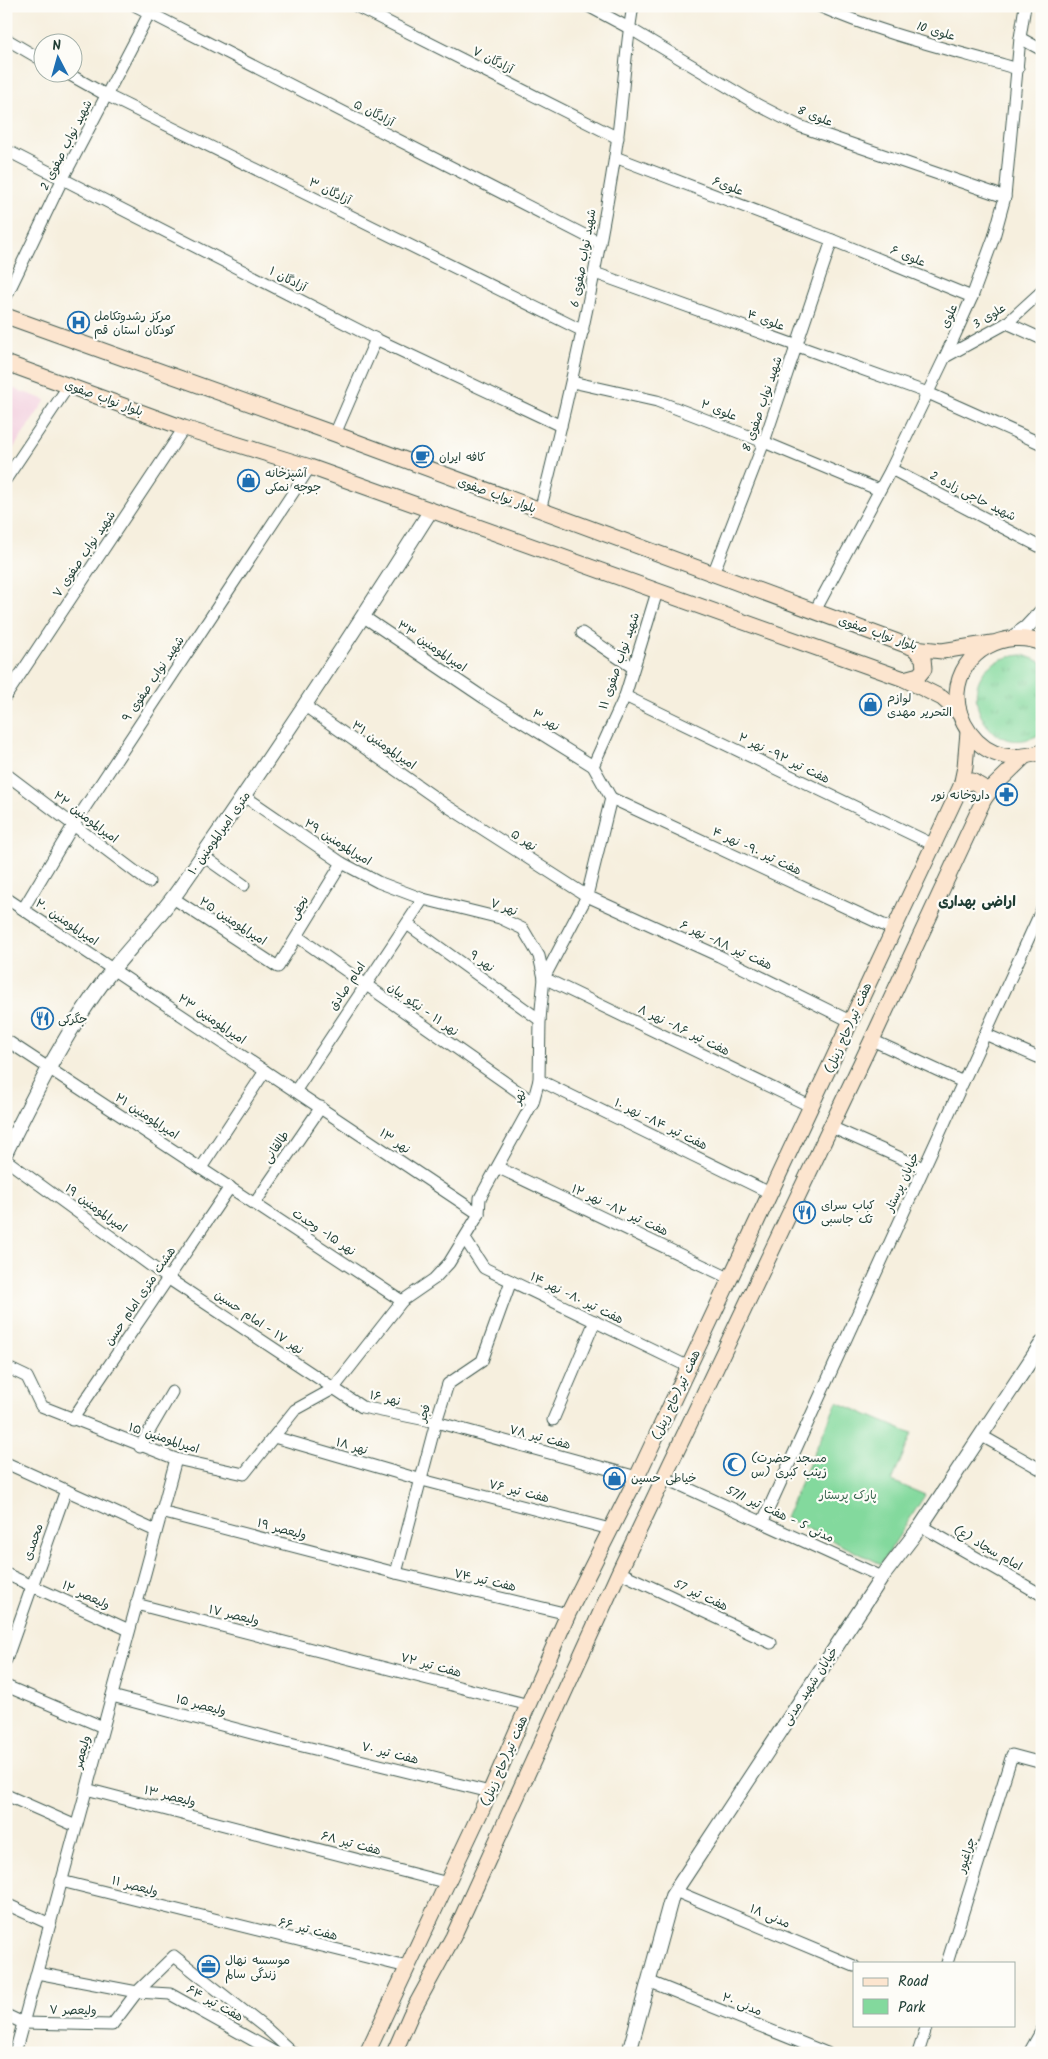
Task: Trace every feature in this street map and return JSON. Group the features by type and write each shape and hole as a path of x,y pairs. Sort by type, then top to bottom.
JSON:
{"main road":[{"name":"بلوار نواب صفوی","path":"6,316 335,434 914,648 942,651 1012,638"},
{"name":"بلوار نواب صفوی","path":"6,363 184,428 310,467 904,679 942,698 960,714"},
{"path":"1012,638 1031,639 1042,643"},
{"path":"992,643 974,655 962,673 958,693 960,714 968,732 984,747 1003,756 1024,757 1042,752"},
{"path":"904,679 919,675 924,669 923,658 914,648"},
{"name":"هفت تیر(حاج زینل)","path":"367,2053 490,1792 568,1614 637,1478 729,1278 852,1022 892,929 961,786 965,767 968,732"},
{"name":"هفت تیر(حاج زینل)","path":"394,2053 412,2014 453,1937 619,1572 831,1127 984,799 992,788 1024,757"},
{"path":"961,786 972,781 978,783 984,793 984,799"}],"street":[{"name":"آزادگان ۵","path":"136,6 151,10 600,243"},
{"name":"آزادگان ۷","path":"356,6 618,138"},
{"name":"علوی 8","path":"588,6 629,28 758,105 799,126 1005,197"},
{"name":"شهید نواب صفوی 6","path":"540,511 572,382 595,273 618,138 633,6"},
{"name":"علوی 10","path":"819,6 903,36 1018,69"},
{"name":"علوی","path":"815,611 891,469 972,297 1005,197 1020,38 1025,6"},
{"name":"شهید نواب صفوی 2","path":"6,297 62,180 151,10"},
{"path":"1020,38 1042,50"},
{"path":"6,39 32,54"},
{"name":"آزادگان ۳","path":"82,82 583,331"},
{"name":"آزادگان ۱","path":"6,150 376,339 561,426"},
{"name":"علوی۶","path":"615,157 832,240"},
{"name":"علوی ۶","path":"832,240 972,297"},
{"name":"شهید نواب صفوی 8","path":"713,574 764,442 832,240"},
{"name":"علوی ۴","path":"595,273 928,393 1042,444"},
{"name":"علوی 3","path":"945,357 1007,323 1042,291"},
{"path":"1007,323 1042,339"},
{"path":"335,434 376,339"},
{"name":"علوی ۲","path":"572,382 657,401 764,442 879,490"},
{"path":"6,479 69,385"},
{"name":"شهید نواب صفوی ۷","path":"6,696 184,428"},
{"name":"شهید نواب صفوی ۹","path":"23,909 74,824 310,467"},
{"name":"شهید حاجی زاده 2","path":"891,469 1042,548"},
{"name":"۱۰ متری امیرالمومنین","path":"6,1152 47,1068 112,970 173,898 203,856 364,617 431,510"},
{"name":"شهید نواب صفوی ۱۱","path":"593,766 624,696 657,592"},
{"path":"1012,638 1031,624 1042,610"},
{"name":"امیرالمومنین ۳۳","path":"364,617 484,698"},
{"path":"582,633 632,667"},
{"name":"هفت تیر ۹۲- نهر ۲","path":"624,696 932,844"},
{"name":"نهر ۳","path":"484,698 593,766"},
{"name":"امیرالمومنین ۳۱","path":"305,706 447,806"},
{"path":"593,766 611,798"},
{"name":"امیرالمومنین ۲۲","path":"6,774 149,882"},
{"name":"امیرالمومنین ۲۹","path":"244,796 342,863 378,882 423,899"},
{"name":"نهر","path":"333,1389 402,1301 434,1279 449,1263 480,1214 480,1198 499,1168 533,1102 539,1080 540,1020 544,978 587,896 611,798"},
{"name":"هفت تیر ۹۰- نهر ۴","path":"611,798 892,929"},
{"name":"نهر ۵","path":"447,806 587,896"},
{"path":"203,856 244,886"},
{"name":"نجفی","path":"278,967 342,863"},
{"name":"هفت تیر ۸۸- نهر ۶","path":"587,896 719,956 852,1022"},
{"name":"امیرالمومنین ۲۰","path":"6,898 112,970"},
{"name":"امیرالمومنین ۲۵","path":"173,898 278,967"},
{"name":"امام صادق","path":"296,1090 364,985 408,924 423,899"},
{"name":"نهر ۷","path":"423,899 500,918 523,929 539,956 544,978"},
{"name":"خیابان پرستار","path":"763,1520 1042,909"},
{"name":"نهر ۹","path":"408,924 540,1020"},
{"name":"نهر ۱۱ - نیکو بیان","path":"298,937 533,1102"},
{"name":"امیرالمومنین ۲۳","path":"112,970 296,1090"},
{"name":"هفت تیر ۸۶- نهر ۸","path":"544,978 812,1107"},
{"path":"985,1034 1042,1059"},
{"name":"امیرالمومنین ۲۱","path":"6,1040 230,1187"},
{"path":"872,1040 963,1082"},
{"path":"201,1168 265,1071"},
{"name":"هفت تیر ۸۴- نهر ۱۰","path":"539,1080 770,1193"},
{"name":"نهر ۱۳","path":"296,1090 480,1214"},
{"name":"طالقانی","path":"255,1203 320,1107"},
{"path":"831,1127 923,1168"},
{"name":"امیرالمومنین ۱۹","path":"6,1160 169,1279"},
{"name":"هفت تیر ۸۲- نهر ۱۲","path":"499,1168 729,1278"},
{"name":"نهر ۱۵- وحدت","path":"230,1187 402,1301"},
{"name":"هشت متری امام حسن","path":"72,1420 230,1187"},
{"name":"هفت تیر ۸۰- نهر ۱۴","path":"465,1240 484,1268 689,1367"},
{"name":"نهر ۱۷ - امام حسین","path":"169,1279 333,1389"},
{"name":"فجر","path":"396,1573 448,1384 482,1361 510,1281"},
{"path":"554,1420 595,1322"},
{"name":"خیابان شهید مدنی","path":"629,2053 648,1980 675,1891 882,1577 922,1526 1042,1343"},
{"name":"امیرالمومنین ۱۵","path":"6,1367 27,1377 41,1406 72,1420 176,1459 244,1474 295,1410 333,1389"},
{"name":"نهر ۱۶","path":"333,1389 362,1407 436,1422"},
{"path":"140,1446 172,1392"},
{"name":"هفت تیر ۷۸","path":"436,1422 637,1478"},
{"path":"982,1436 1042,1470"},
{"name":"نهر ۱۸","path":"274,1437 422,1480"},
{"name":"ولیعصر","path":"15,2053 176,1459"},
{"path":"6,1464 156,1531"},
{"name":"مدنی 5 - هفت تیر 57/1","path":"665,1478 763,1520 882,1577"},
{"name":"هفت تیر ۷۶","path":"422,1480 610,1529"},
{"name":"محمدی","path":"6,1660 66,1490"},
{"name":"ولیعصر ۱۹","path":"161,1512 396,1573"},
{"name":"امام سجاد (ع)","path":"922,1526 1042,1595"},
{"name":"هفت تیر 57","path":"619,1572 770,1643"},
{"name":"هفت تیر ۷۴","path":"396,1573 568,1614"},
{"name":"ولیعصر ۱۲","path":"6,1574 129,1630"},
{"name":"ولیعصر ۱۷","path":"136,1604 326,1652"},
{"name":"هفت تیر ۷۲","path":"326,1652 529,1705"},
{"path":"6,1686 103,1727"},
{"name":"ولیعصر ۱۵","path":"112,1696 282,1741"},
{"name":"هفت تیر ۷۰","path":"282,1741 490,1792"},
{"name":"چراغپور","path":"947,1962 1012,1755 1042,1763"},
{"name":"ولیعصر ۱۳","path":"86,1790 247,1829"},
{"path":"6,1795 76,1826"},
{"name":"هفت تیر ۶۸","path":"247,1829 448,1883"},
{"name":"ولیعصر ۱۱","path":"61,1881 202,1918"},
{"name":"مدنی ۱۸","path":"675,1891 853,1966"},
{"path":"6,1904 50,1924"},
{"name":"هفت تیر ۶۶","path":"202,1918 406,1967"},
{"path":"137,1992 174,1956 268,2030 294,2053"},
{"name":"هفت تیر ۶۴","path":"36,1972 137,1992 170,1994 276,2053"},
{"name":"مدنی ۲۰","path":"648,1980 827,2053"},
{"name":"ولیعصر ۷","path":"23,2023 112,2025 137,1992"},
{"path":"6,2015 23,2023"},
{"path":"918,2053 927,2026"},
{"path":"1029,2053 1042,2030"}],"shaded area":[{"path":"6,386 46,400 6,459"}],"green space":[{"path":"1023,655 1042,662 1042,733 1020,740 1002,737 987,726 978,709 976,691 982,674 997,661"},
{"name":"پارک پرستار","path":"837,1402 912,1434 892,1481 925,1495 881,1564 785,1518"}],"place":[{"name":"مرکز رشدوتکامل کودکان استان قم","path":"78,323"},
{"name":"کافه ایران","path":"423,457"},
{"name":"آشپزخانه جوجه نمکی","path":"249,480"},
{"name":"لوازم التحریر مهدی","path":"871,705"},
{"name":"داروخانه نور","path":"1006,795"},
{"name":"جگرکی","path":"42,1019"},
{"name":"کباب سرای تک جاسبی","path":"805,1212"},
{"name":"(مسجد حضرت زینب کبری (س","path":"735,1465"},
{"name":"خیاطی حسین","path":"615,1478"},
{"name":"موسسه نهال زندگی سالم","path":"209,1967"}],"district":[{"name":"اراضی بهداری","path":"977,901"}]}
